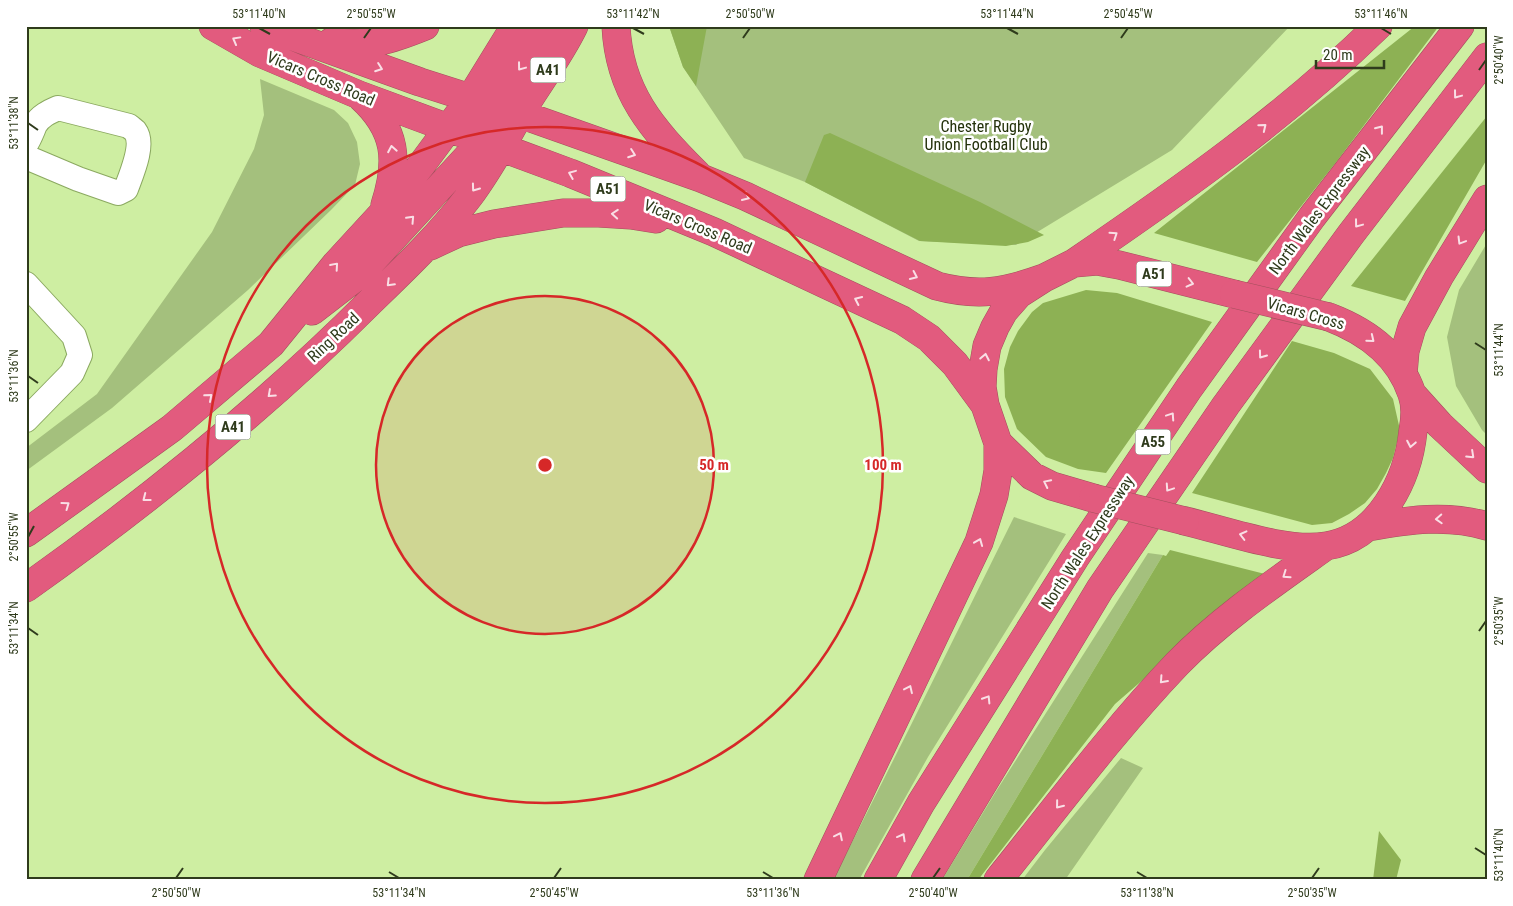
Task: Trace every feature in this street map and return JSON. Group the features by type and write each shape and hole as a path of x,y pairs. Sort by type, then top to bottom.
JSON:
{"highway":[{"name":"Vicars Cross Road","path":"213,26 260,53 359,95 570,173 714,232 902,320 929,338 955,364 985,405"},
{"name":"Vicars Cross Road","path":"264,26 407,78 520,114 701,178 745,196 937,286 957,291 993,292 1018,287 1044,278"},
{"path":"300,39 353,44 375,42 396,38 425,26"},
{"path":"450,128 465,122 480,102 515,26"},
{"path":"480,102 520,68 534,49 547,26"},
{"name":"Ring Road","path":"26,588 77,552 187,466 330,342 424,248 466,200 485,174 492,144 520,114 566,42 574,26"},
{"path":"616,26 617,46 621,65 637,103 672,150 701,178"},
{"path":"1074,263 1225,157 1296,100 1378,26"},
{"name":"North Wales Expressway","path":"878,880 921,803 1075,558 1189,388 1312,217 1460,26"},
{"name":"A55","path":"925,880 1100,589 1226,405 1351,234 1487,57"},
{"path":"359,95 384,122 393,150 394,164 391,186 382,214"},
{"name":"A41","path":"26,533 172,428 271,344 336,264 382,214 450,128"},
{"path":"271,344 360,274 492,144"},
{"path":"1408,385 1405,351 1412,327 1487,199"},
{"path":"424,248 458,233 494,224 563,213 631,215 671,221 714,232"},
{"name":"Vicars Cross","path":"1097,261 1329,317 1348,324 1369,337 1389,354 1408,385 1415,417 1407,463 1399,484 1386,506 1368,528 1349,539 1326,546 1302,547 1271,543 1093,498 1052,486 1032,476 998,443 985,405 982,387 983,369 987,346 1004,311 1019,294 1044,278 1074,263 1097,261"},
{"name":"A51","path":"1408,385 1440,425 1487,470"},
{"path":"818,880 979,542 994,495 998,471 998,443"},
{"name":"A51","path":"1368,528 1400,522 1448,519 1487,526"},
{"path":"998,880 1131,715 1178,663 1220,624 1326,546"}],"street":[{"path":"26,144 36,124 44,114 58,108 129,126 136,132 138,140 138,152 126,188 118,193 78,179 26,157"},
{"path":"26,284 74,336 80,355 72,373 26,420"}],"green space":[{"name":"Chester Rugby Union Football Club","path":"669,26 1290,26 1172,150 1016,245 919,241 805,182 744,158 683,67"},
{"path":"669,26 707,26 696,86 683,67"},
{"path":"1415,26 1439,26 1337,161 1257,262 1154,233"},
{"path":"260,79 334,110 348,123 357,142 360,164 355,185 248,290 112,408 26,471 26,448 97,394 212,232 254,149 264,115"},
{"path":"1487,116 1487,159 1405,301 1351,286"},
{"path":"830,133 980,202 1044,235 1028,242 1006,246 920,241 805,182 824,135"},
{"path":"1487,243 1487,435 1482,430 1456,386 1447,337 1459,290"},
{"path":"1086,290 1117,293 1212,322 1106,473 1078,469 1046,457 1017,429 1005,397 1004,369 1010,347 1018,331 1032,312 1043,303"},
{"path":"1292,341 1334,353 1370,369 1393,399 1400,430 1393,458 1377,489 1365,503 1332,523 1312,525 1192,493"},
{"path":"1014,517 1066,534 928,757 859,880 833,880 908,731"},
{"path":"1170,550 1265,574 1115,704 978,880 967,880 1163,555 1166,556"},
{"path":"1148,553 1163,555 967,880 942,880 995,793"},
{"path":"1121,758 1143,768 1065,880 1022,880 1045,850"},
{"path":"1379,831 1401,860 1396,880 1373,880"}]}
